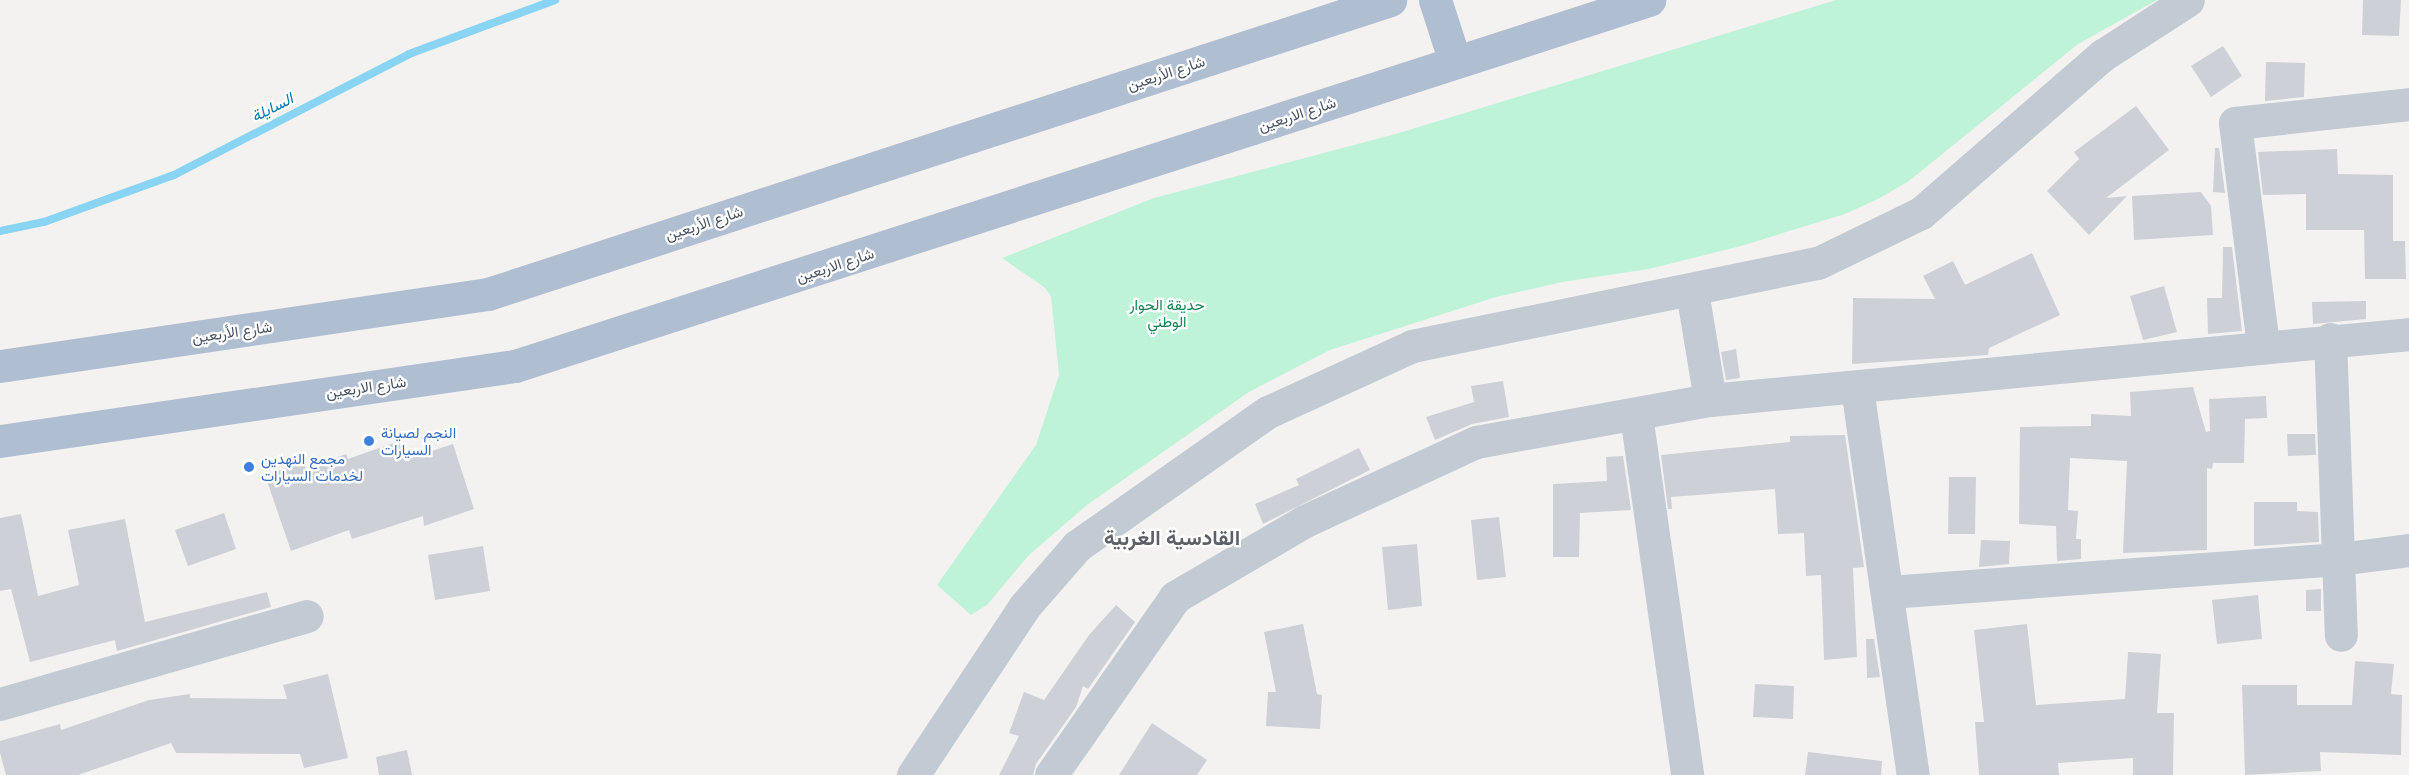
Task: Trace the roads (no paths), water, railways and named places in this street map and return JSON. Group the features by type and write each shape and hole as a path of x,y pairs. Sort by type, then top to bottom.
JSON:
{"main road":[{"name":"شارع الأربعين","path":"0,366 488,294 1390,0"},
{"path":"1435,0 1455,62"},
{"name":"شارع الاربعين","path":"0,441 515,366 1064,192 1649,0"}],"street":[{"path":"913,775 1024,607 1077,546 1268,412 1412,346 1692,291 1818,262 1921,213 2103,55 2188,0"},
{"path":"2264,345 2235,123 2409,104"},
{"path":"1692,291 1710,400"},
{"path":"1052,775 1175,597 1305,521 1476,442 1710,400 1857,388 2264,345 2409,334"},
{"path":"2330,339 2341,635"},
{"path":"1857,388 1889,592 1913,775"},
{"path":"1636,415 1687,775"},
{"path":"1889,592 2339,559 2409,549"},
{"path":"0,704 307,616"}],"waterway":[{"name":"السايلة","path":"0,231 44,222 174,175 409,54 555,0"}],"place":[{"name":"النجم لصيانة السيارات","path":"369,441"},
{"name":"مجمع النهدين لخدمات السيارات","path":"249,467"}],"district":[{"name":"القادسية الغربية","path":"1172,537"}],"park label":[{"name":"حديقة الحوار الوطني","path":"1167,312"}]}
